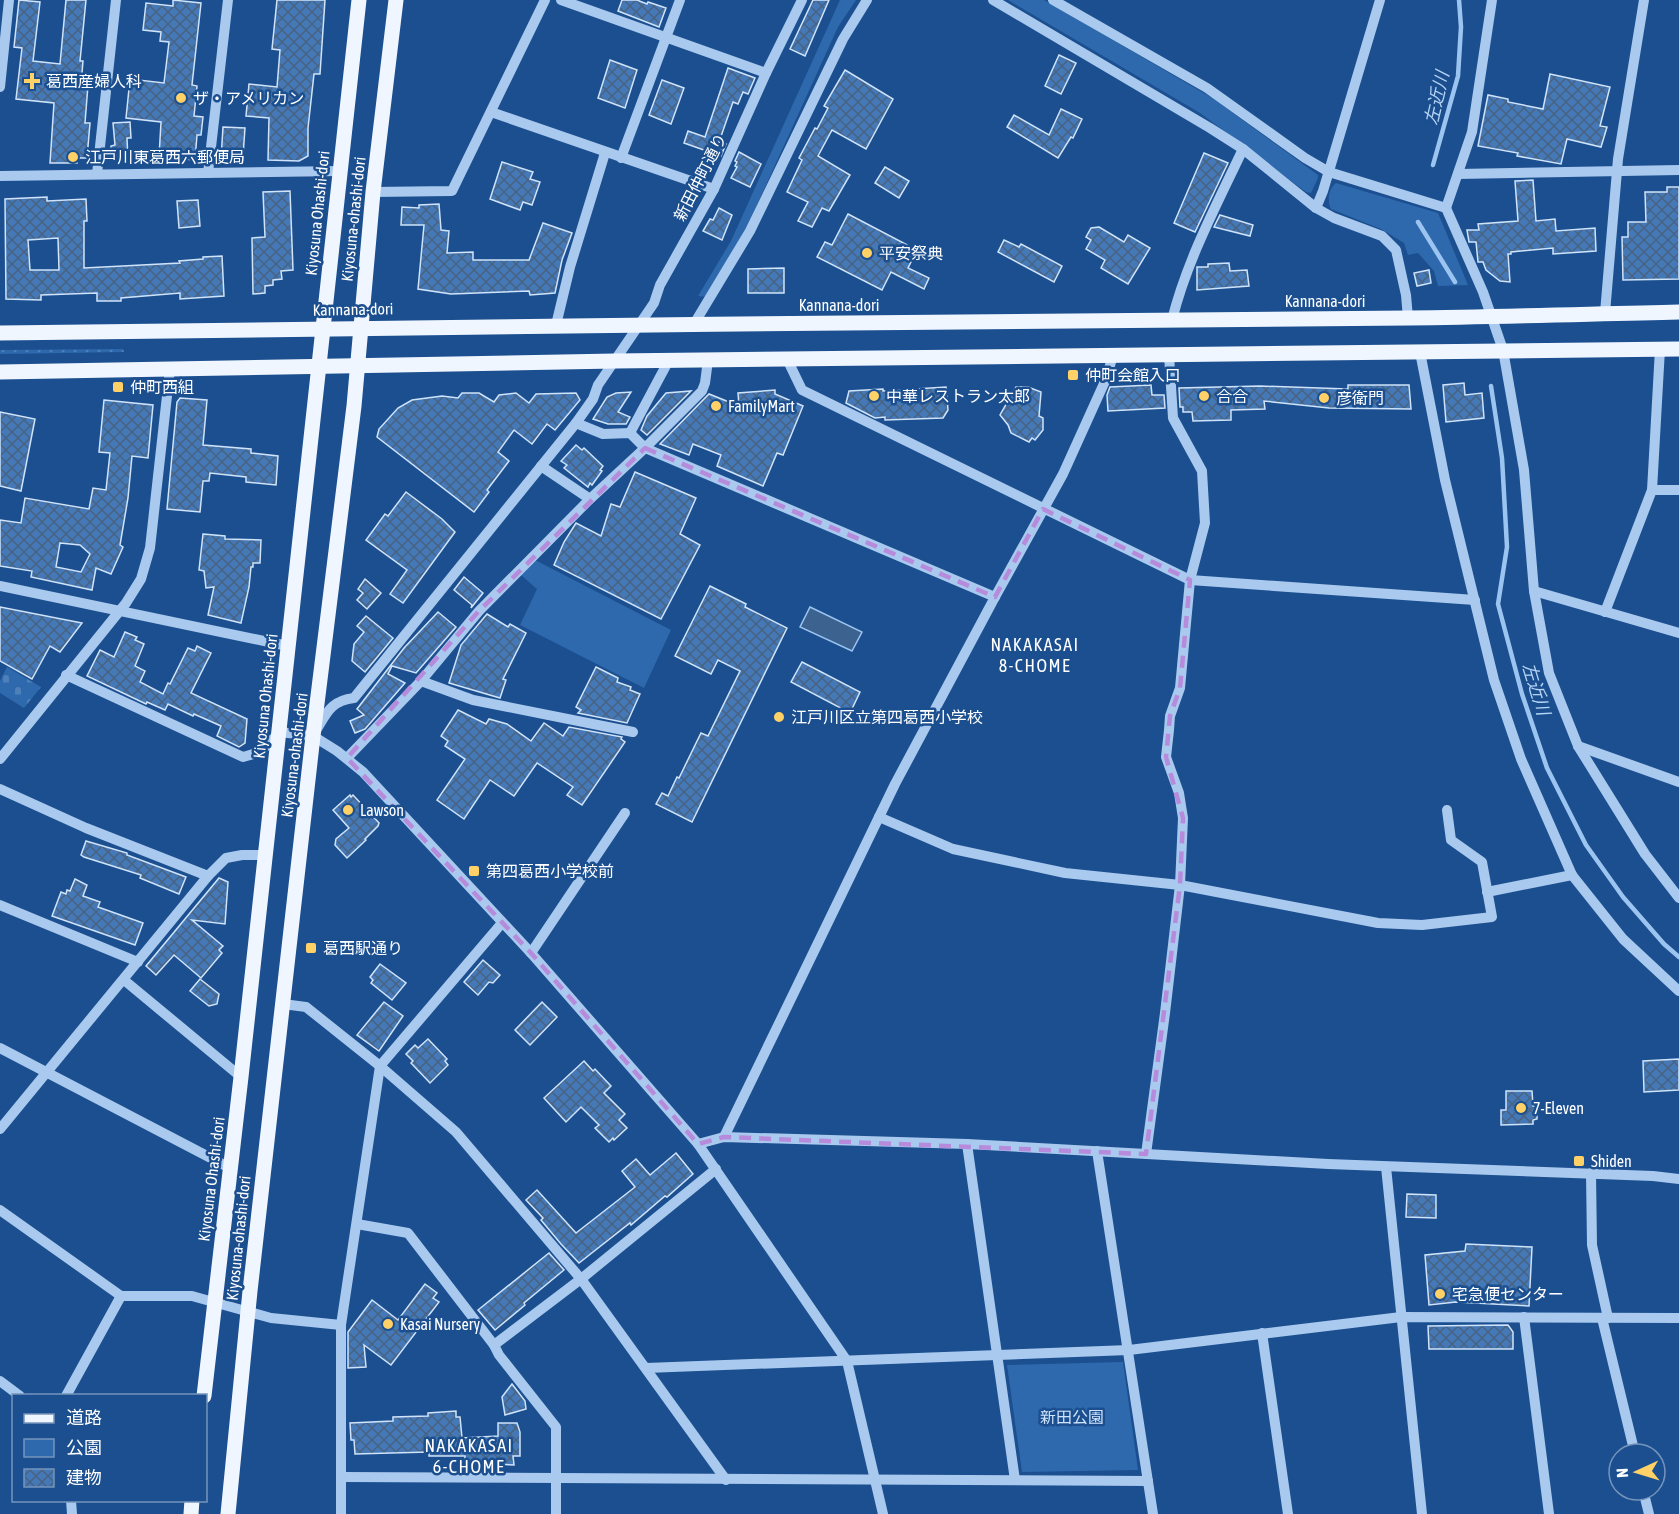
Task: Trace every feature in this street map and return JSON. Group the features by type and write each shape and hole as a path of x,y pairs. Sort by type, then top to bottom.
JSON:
{"main road":[{"name":"Kiyosuna Ohashi-dori","path":"204,1394 280,732 359,0"},
{"name":"Kiyosuna-ohashi-dori","path":"228,1514 248,1311 313,736 358,365 374,192 396,0"},
{"name":"Kannana-dori","path":"0,333 361,327 1408,318 1679,312"},
{"path":"0,372 669,360 1679,349"}],"street":[{"path":"0,87 9,0"},
{"path":"97,174 116,0"},
{"path":"208,173 228,0"},
{"path":"374,192 452,191 545,0"},
{"path":"561,0 766,73"},
{"path":"621,158 680,0"},
{"name":"新田仲町通り","path":"313,736 329,709 341,700 354,698 593,399 598,385 654,303 660,285 714,189 766,73 802,0"},
{"path":"694,324 750,231 843,39 867,0"},
{"path":"993,0 1243,149 1316,208 1334,218 1382,236 1396,249 1406,295 1408,318"},
{"path":"1053,0 1066,3 1207,88 1305,158 1329,172 1446,208"},
{"path":"1316,208 1329,172 1380,0"},
{"path":"1492,0 1472,132 1446,208 1492,316 1503,350 1524,470 1534,591 1549,673 1578,746 1645,854 1679,898"},
{"path":"1605,314 1617,172 1644,0"},
{"path":"491,112 604,153 714,189"},
{"path":"1172,320 1178,297 1212,214 1243,149"},
{"path":"556,325 570,267 604,153"},
{"path":"1458,174 1679,170"},
{"path":"0,176 340,171"},
{"path":"1605,612 1652,490 1660,349"},
{"path":"1420,352 1445,480 1494,680 1521,759 1572,875 1623,939 1679,991"},
{"path":"724,1137 879,817 1063,474 1106,379 1113,355"},
{"path":"1146,1154 1180,885 1183,818 1179,793 1166,758 1170,716 1180,688 1190,580 1205,523 1202,471 1173,418 1169,355"},
{"path":"787,359 802,390 1190,580 1475,600"},
{"path":"630,432 669,360"},
{"path":"347,758 421,681 478,611 702,391 708,360"},
{"path":"0,759 119,611 141,579 150,548 170,369"},
{"path":"576,423 603,434 630,432 645,447 995,597"},
{"path":"541,466 590,499"},
{"path":"1652,490 1679,490"},
{"path":"0,585 288,646"},
{"path":"1534,591 1679,633"},
{"path":"66,675 243,757 260,752 280,732 313,736 347,758 363,772 531,953 698,1144 716,1169 847,1361 882,1514"},
{"path":"421,681 473,700 633,732"},
{"path":"1578,746 1679,782"},
{"path":"0,789 86,828 208,876"},
{"path":"879,817 953,849 1065,873 1180,885 1378,922 1422,925 1492,917 1482,862 1451,840 1448,810"},
{"path":"531,953 625,813"},
{"path":"0,1129 208,876 226,858 266,855"},
{"path":"1487,892 1572,875"},
{"path":"0,905 138,962"},
{"path":"341,1514 340,1325 380,1066 502,922"},
{"path":"123,980 241,1077"},
{"path":"283,1004 306,1007 380,1066 456,1132 581,1279 726,1480"},
{"path":"0,1048 230,1168"},
{"path":"698,1144 724,1137 967,1144 1386,1167 1592,1173 1679,1179"},
{"path":"967,1144 1015,1480"},
{"path":"1097,1152 1153,1514"},
{"path":"1386,1167 1422,1514"},
{"path":"494,1345 581,1279 716,1169"},
{"path":"1592,1173 1592,1245 1605,1318 1632,1442"},
{"path":"0,1210 121,1296 192,1296 271,1318 340,1325"},
{"path":"357,1224 408,1233 556,1427 556,1514"},
{"path":"67,1394 121,1296"},
{"path":"646,1368 1129,1350 1401,1317 1679,1318"},
{"path":"1524,1317 1549,1514"},
{"path":"1262,1333 1288,1514"},
{"path":"0,1381 19,1394"},
{"path":"342,1477 1148,1480"}],"highlighted area":[{"path":"645,448 995,597 1043,509 1190,580 1180,688 1170,716 1166,757 1183,818 1180,885 1146,1154 724,1137 698,1144 531,953 347,758 479,611"}],"green space":[{"path":"840,0 856,0 838,27 746,229 707,297 698,296 731,241"},
{"path":"1008,0 1044,0 1214,99 1318,175 1311,193 1306,192 1200,113"},
{"path":"1336,183 1438,213 1468,285 1438,286 1434,271 1418,253 1408,255 1404,243 1381,229 1331,209 1329,195"},
{"path":"123,349 124,352 0,354 0,350"},
{"path":"535,560 671,630 644,688 520,625 537,589 521,575"},
{"path":"7,667 41,687 24,708 0,693 0,681"},
{"name":"新田公園","path":"1123,1362 1138,1470 1022,1472 1007,1365"}],"shaded area":[{"path":"810,607 862,632 852,651 800,627"}],"building":[{"path":"19,0 40,2 33,61 60,64 66,0 86,0 80,61 83,61 81,85 88,85 85,123 90,123 87,158 77,158 77,163 50,163 54,103 16,99 22,48 14,47"},
{"path":"173,0 201,3 192,85 197,86 194,116 203,117 201,135 197,135 195,160 159,157 161,122 126,118 130,79 164,83 169,42 160,41 161,32 143,30 146,3 173,6"},
{"path":"277,0 325,0 320,74 314,74 308,128 308,156 299,161 268,160 269,118 246,116 249,84 277,87 280,50 272,49"},
{"path":"622,0 637,0 647,4 648,2 666,8 659,27 618,11"},
{"path":"813,0 829,0 805,56 790,49"},
{"path":"1059,55 1076,63 1061,94 1045,86"},
{"path":"610,60 637,70 625,108 598,98"},
{"path":"728,68 755,78 748,94 743,92 738,104 733,102 719,142 726,144 721,156 684,143 688,131 705,137"},
{"path":"845,70 893,99 866,149 832,130 818,156 850,175 829,211 822,208 812,227 798,221 808,202 787,192 802,160 799,158 828,108 824,106"},
{"path":"1550,74 1610,87 1600,126 1607,127 1601,147 1567,139 1561,164 1478,146 1488,95 1508,99 1508,102 1543,109"},
{"path":"662,80 684,88 671,124 649,115"},
{"path":"1061,109 1082,119 1073,138 1071,137 1058,158 1007,127 1014,115 1049,135"},
{"path":"130,122 131,138 127,138 128,160 111,160 111,146 115,145 113,123"},
{"path":"223,127 245,128 243,156 235,155 234,160 221,159"},
{"path":"739,152 761,164 750,187 731,178 737,167 735,161"},
{"path":"1204,153 1228,163 1195,232 1174,223"},
{"path":"502,162 533,172 530,179 540,182 532,205 523,202 520,210 490,199"},
{"path":"885,167 909,181 899,198 875,183"},
{"path":"1533,180 1536,221 1555,219 1556,231 1595,228 1596,251 1553,254 1553,248 1511,252 1508,254 1510,282 1500,281 1486,270 1483,262 1478,262 1476,242 1469,242 1467,230 1479,230 1478,224 1518,221 1515,181"},
{"path":"1667,187 1679,187 1679,279 1623,280 1622,237 1628,237 1628,222 1646,222 1645,192 1667,192"},
{"path":"290,191 293,270 281,271 282,279 273,280 273,285 265,286 265,293 253,294 252,238 265,237 263,192"},
{"path":"47,197 47,201 86,199 84,268 180,263 179,261 222,256 224,296 180,299 180,293 121,298 121,301 97,301 97,293 41,295 41,300 6,299 5,199","holes":["58,238 59,270 30,270 28,240"]},
{"path":"198,200 200,226 179,228 177,201"},
{"path":"439,204 441,230 449,231 447,253 473,252 473,260 529,260 543,223 572,233 562,260 555,293 530,295 529,291 451,294 418,289 424,225 401,225 402,207 419,208 419,205"},
{"path":"719,208 732,215 722,240 703,231 710,219 713,220"},
{"name":"平安祭典","path":"848,214 917,250 908,268 929,278 924,289 891,272 882,290 817,257 825,242 832,245"},
{"path":"1220,215 1253,225 1250,236 1214,227"},
{"path":"1099,227 1124,242 1128,235 1150,248 1128,284 1101,268 1105,260 1086,249 1091,240 1086,237 1091,228"},
{"path":"1004,240 1019,247 1021,244 1062,266 1054,282 998,252"},
{"path":"1229,263 1230,271 1247,270 1249,286 1197,290 1197,267"},
{"path":"784,268 784,293 748,293 748,269"},
{"path":"1429,270 1431,283 1417,286 1414,273"},
{"path":"1464,383 1465,395 1482,393 1484,418 1446,422 1443,385"},
{"path":"1151,385 1152,395 1164,395 1165,408 1108,411 1107,395 1110,387"},
{"path":"1348,385 1409,385 1411,409 1329,408 1264,401 1265,409 1231,410 1231,420 1193,421 1192,412 1183,412 1183,407 1180,407 1179,388 1260,386 1348,389"},
{"path":"946,387 948,410 943,418 885,420 885,417 875,418 846,403 849,391"},
{"path":"1016,387 1028,387 1041,392 1039,416 1043,418 1043,430 1035,440 1032,438 1029,442 1011,433 1000,415"},
{"path":"775,390 775,394 803,406 783,455 777,453 763,486 717,466 721,455 693,444 689,455 660,444 709,394 739,406 738,393"},
{"path":"691,391 647,435 641,430 647,416 666,393"},
{"path":"631,392 618,412 630,417 626,424 608,424 593,419 607,397 616,393"},
{"path":"462,393 479,393 494,402 499,395 516,393 529,403 536,394 576,393 580,400 555,430 547,424 532,444 514,430 498,452 509,461 474,512 377,437 379,429 398,408 412,400 442,396 458,398"},
{"path":"180,398 207,400 203,445 251,449 251,453 278,456 276,485 246,482 246,477 210,473 209,481 203,481 200,512 167,509 177,402"},
{"path":"104,400 153,405 148,458 132,456 120,545 123,547 111,574 96,568 92,590 31,577 32,571 0,566 0,520 21,523 25,498 89,509 93,488 106,490 110,453 99,452","holes":["60,543 80,545 90,554 81,572 56,567"]},
{"path":"0,412 35,419 21,491 0,486"},
{"path":"576,445 582,450 584,448 603,466 592,485 590,483 588,487 564,468 567,465 561,461"},
{"path":"635,472 696,498 680,534 700,545 661,619 554,565 564,542 576,523 601,536 611,504 620,507"},
{"path":"406,492 442,519 455,532 403,603 390,594 407,570 366,540 385,514 388,516"},
{"path":"203,534 225,536 225,539 261,540 260,563 253,563 251,567 241,623 208,615 214,587 206,588 204,571 199,570"},
{"path":"464,577 483,593 471,608 472,605 454,590"},
{"path":"365,579 381,593 367,609 357,600 363,593 358,589"},
{"path":"710,586 787,628 692,822 656,804 662,793 668,796 701,733 708,736 740,671 718,660 711,674 675,656"},
{"path":"0,607 82,623 60,652 50,646 32,679 0,661"},
{"path":"438,612 456,627 416,673 392,666 388,674 405,683 365,729 355,733 350,721 364,715 357,709 404,648"},
{"path":"487,614 508,627 510,624 526,633 503,679 506,680 500,698 449,683 461,645"},
{"path":"366,616 393,638 365,672 352,661 354,644 364,632 357,626"},
{"path":"125,632 137,637 135,640 144,644 135,666 145,671 140,682 163,694 188,648 195,651 197,646 211,653 191,693 247,719 245,743 239,747 217,736 221,726 194,714 193,716 168,704 165,710 147,702 146,704 87,676 100,650 114,657"},
{"path":"802,662 860,692 850,713 791,682"},
{"path":"596,667 618,678 617,682 631,687 630,690 640,694 627,723 578,713 581,710 576,707"},
{"path":"458,710 486,724 489,719 507,724 531,741 544,723 563,736 569,727 622,737 621,739 625,742 582,805 567,795 573,787 537,763 514,796 490,780 464,819 437,800 465,759 445,746 448,741 441,736"},
{"path":"350,795 351,797 353,795 379,823 366,840 347,858 335,845 336,839 349,828 333,810"},
{"path":"86,841 127,853 127,855 186,877 179,894 140,878 141,875 84,857 81,855"},
{"path":"219,878 228,882 225,924 192,920 223,946 219,950 222,953 201,978 174,955 156,975 146,966"},
{"path":"75,879 87,885 83,896 100,902 98,907 143,923 135,945 52,916 61,892 66,894 67,890 70,891"},
{"path":"483,960 500,975 493,983 489,982 478,995 464,982"},
{"path":"380,964 406,983 392,1000 371,983 373,980 370,977"},
{"path":"200,979 219,994 217,1004 209,1006 190,991"},
{"path":"384,1002 403,1016 379,1051 357,1035"},
{"path":"542,1002 557,1017 530,1045 515,1030"},
{"path":"428,1039 447,1059 445,1061 448,1065 430,1083 411,1063 413,1061 406,1054 415,1045 418,1048"},
{"path":"1679,1059 1679,1090 1644,1092 1643,1061"},
{"path":"584,1061 611,1086 604,1093 625,1114 619,1120 627,1128 609,1142 595,1128 599,1125 581,1107 566,1122 544,1098"},
{"name":"7-Eleven","path":"1506,1091 1532,1091 1533,1106 1537,1106 1537,1119 1533,1120 1533,1124 1501,1125 1501,1110 1506,1110"},
{"path":"676,1153 693,1174 667,1197 665,1196 631,1225 630,1223 579,1263 526,1200 537,1190 576,1233 635,1187 622,1171 636,1159 650,1175"},
{"path":"1407,1194 1436,1195 1436,1218 1406,1217"},
{"path":"1466,1244 1532,1247 1529,1306 1456,1302 1429,1305 1425,1255 1465,1251"},
{"path":"549,1253 564,1270 495,1330 478,1310"},
{"name":"Kasai Nursery","path":"425,1284 437,1293 433,1298 439,1302 391,1365 364,1345 366,1367 348,1368 348,1332 372,1300 398,1320"},
{"path":"1508,1325 1513,1332 1513,1349 1429,1349 1428,1326"},
{"path":"512,1384 525,1401 526,1409 505,1415 502,1397"},
{"path":"456,1411 456,1417 460,1417 462,1438 498,1436 498,1423 517,1423 520,1432 520,1456 513,1456 514,1465 465,1463 465,1456 429,1456 429,1452 355,1454 350,1423 393,1421 393,1417 428,1416 428,1413"}],"waterway":[{"name":"左近川","path":"1433,165 1458,76 1461,27 1459,0"},
{"name":"左近川","path":"1418,222 1455,282"},
{"name":"左近川","path":"1491,386 1502,458 1507,547 1498,604 1522,694 1547,768 1586,845 1623,897 1664,944 1679,957"}],"place":[{"name":"葛西産婦人科","path":"32,81"},
{"name":"ザ・アメリカン","path":"181,98"},
{"name":"江戸川東葛西六郵便局","path":"73,157"},
{"name":"平安祭典","path":"867,253"},
{"name":"仲町会館入口","path":"1073,375"},
{"name":"仲町西組","path":"118,387"},
{"name":"中華レストラン太郎","path":"874,396"},
{"name":"合合","path":"1204,396"},
{"name":"彦衛門","path":"1324,398"},
{"name":"FamilyMart","path":"716,406"},
{"name":"江戸川区立第四葛西小学校","path":"779,717"},
{"name":"Lawson","path":"348,810"},
{"name":"第四葛西小学校前","path":"474,871"},
{"name":"葛西駅通り","path":"311,948"},
{"name":"7-Eleven","path":"1521,1108"},
{"name":"Shiden","path":"1579,1161"},
{"name":"宅急便センター","path":"1440,1294"},
{"name":"Kasai Nursery","path":"388,1324"}],"district":[{"name":"NAKAKASAI 8-CHOME","path":"1035,655"},
{"name":"NAKAKASAI 6-CHOME","path":"469,1456"}]}
